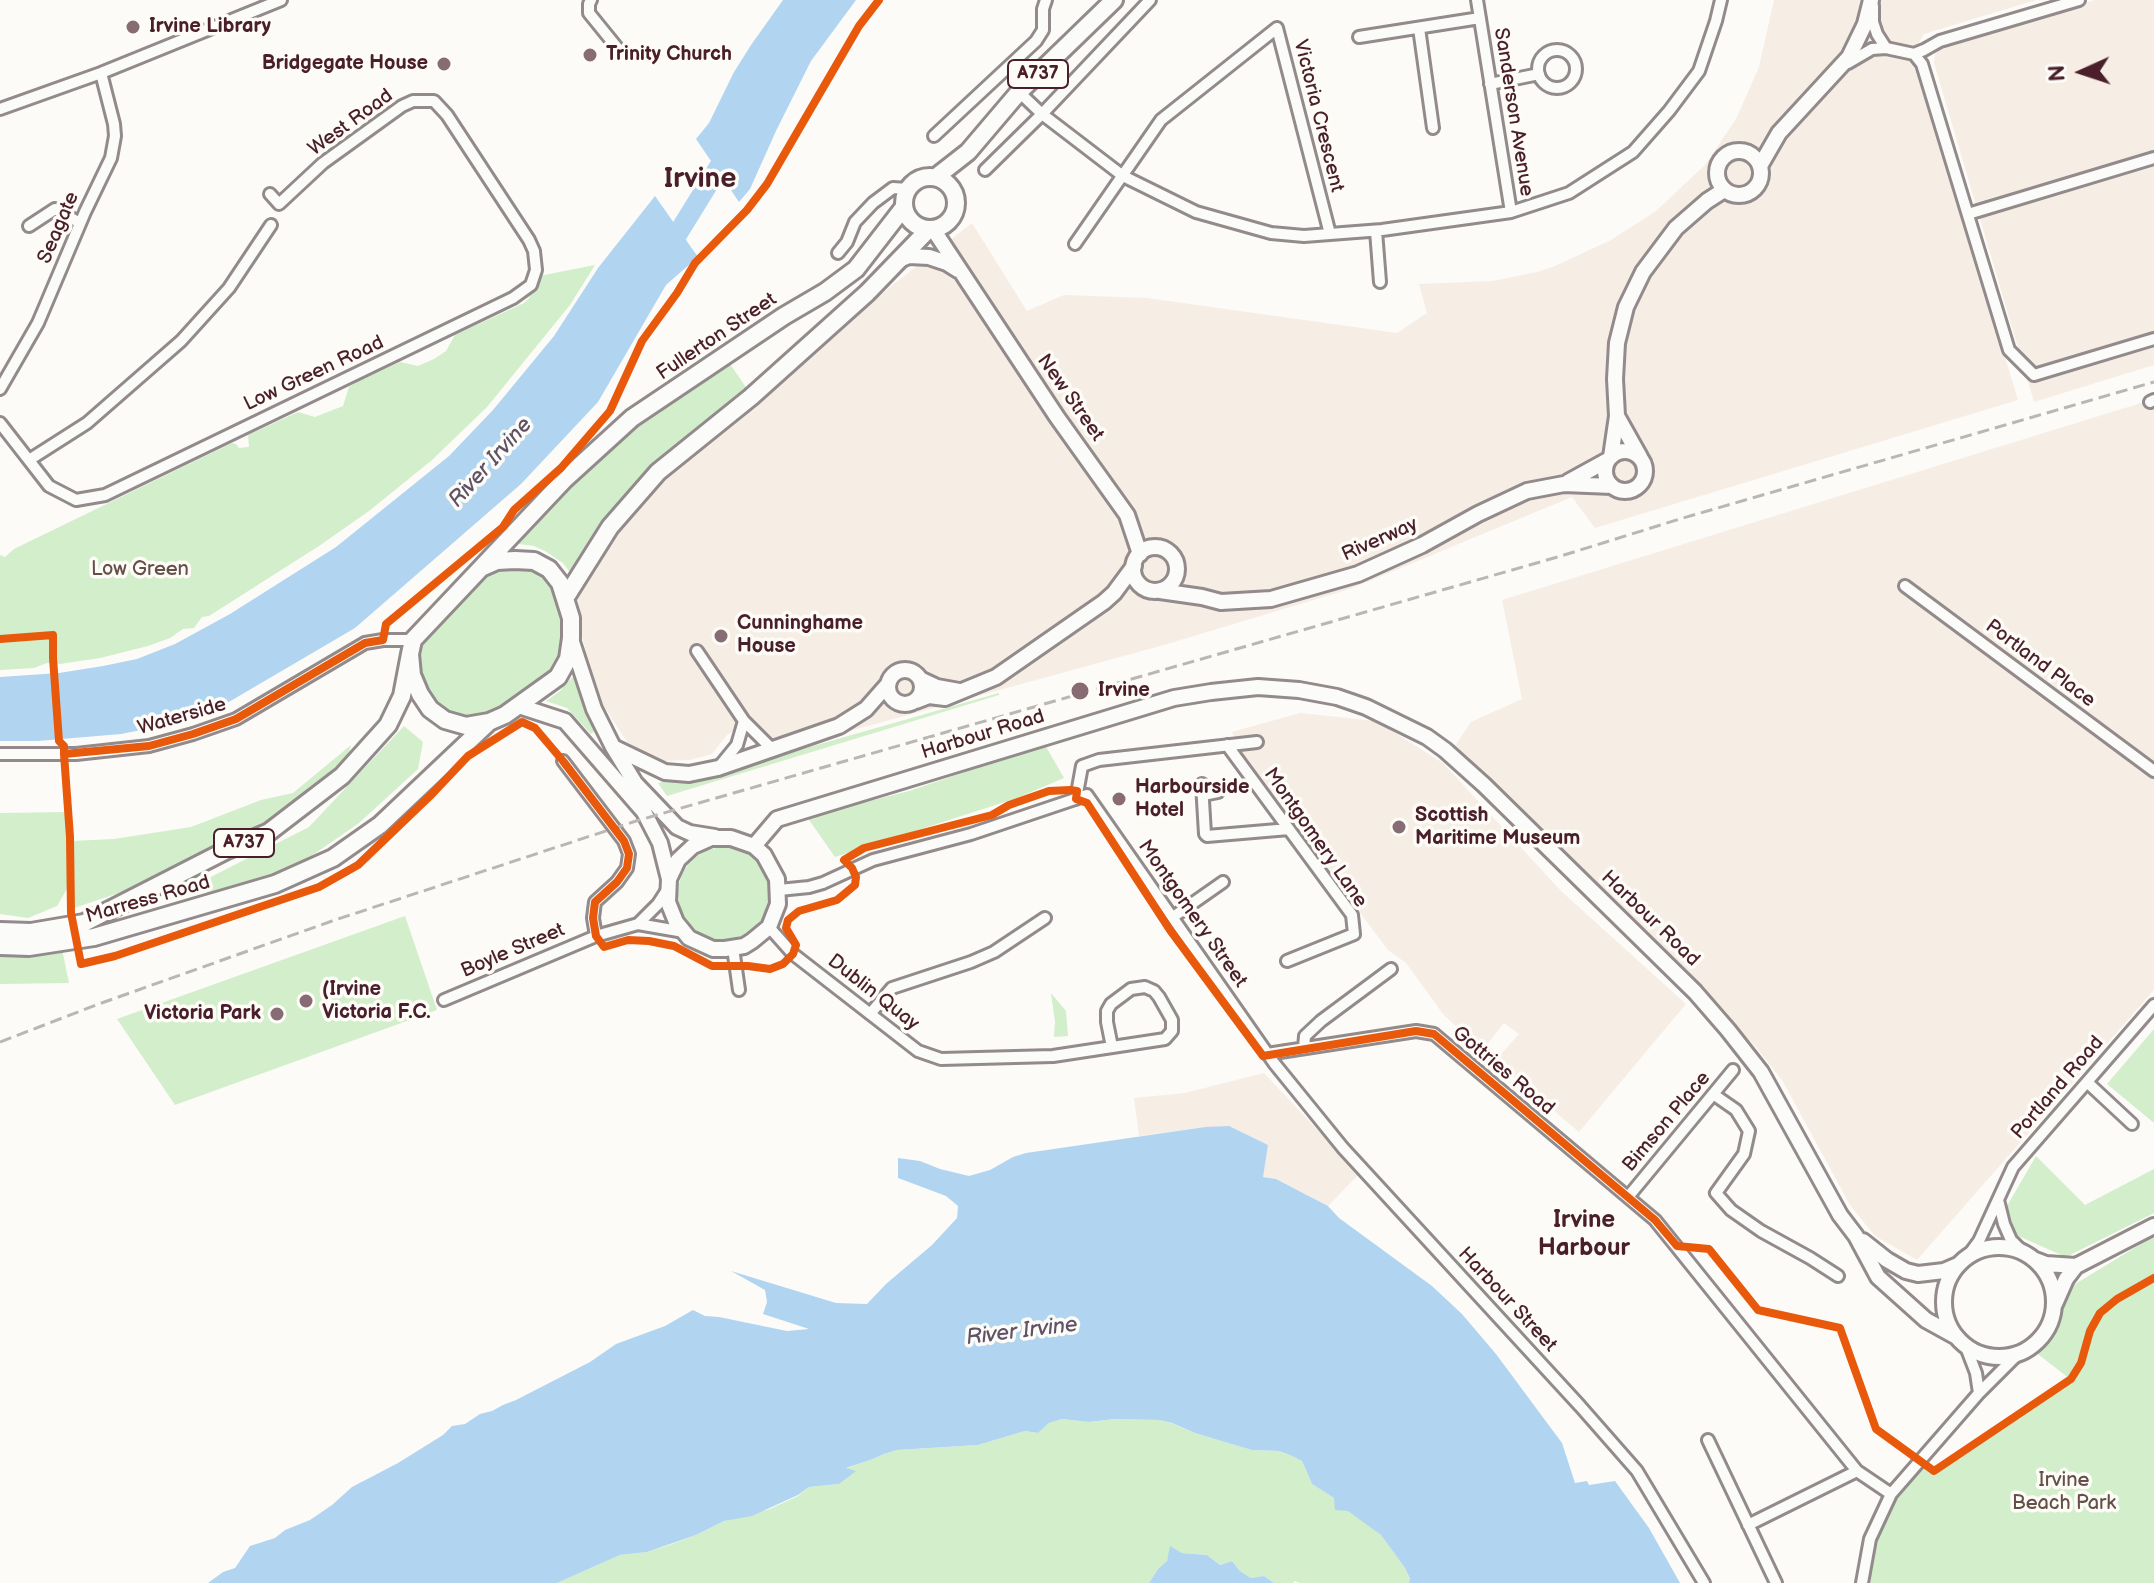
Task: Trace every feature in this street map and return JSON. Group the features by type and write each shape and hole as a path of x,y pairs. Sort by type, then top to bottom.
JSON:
{"main road":[{"name":"A737","path":"907,189 919,178 936,177 968,152 1019,92 1103,4"},
{"name":"A737","path":"566,597 610,527 658,472 763,387 931,230 942,227 954,214 956,205 952,188 968,152"},
{"path":"936,177 952,188"},
{"path":"907,189 904,207 912,223 931,230"},
{"name":"Fullerton Street","path":"481,568 565,479 632,418 856,269 904,207"},
{"name":"A737","path":"411,647 412,675 430,709 445,720 466,726 489,722 519,706 558,677 568,659 571,638 571,618 560,583 549,569 534,561 497,561 481,568"},
{"path":"411,647 481,568"},
{"name":"Marress Road","path":"0,931 31,932 84,923 269,832 342,776 388,725 402,696 411,647"},
{"name":"Marress Road","path":"0,946 29,947 94,937 275,884 333,858 380,825 489,722"}],"street":[{"path":"0,109 101,73 281,0"},
{"path":"591,0 589,13 619,50"},
{"path":"934,136 1036,41 1043,30 1046,0"},
{"path":"985,170 1150,0"},
{"name":"Sanderson Avenue","path":"1477,0 1511,212"},
{"path":"1019,92 1042,114 1123,176 1196,212 1271,233 1304,236 1376,231 1511,212 1569,193 1633,152 1699,71 1721,0"},
{"path":"1872,0 1873,22 1886,48"},
{"path":"1760,166 1779,133 1849,57 1858,42 1872,0"},
{"path":"1837,71 1872,49 1886,48 1914,54 1940,41 2079,0"},
{"name":"Sanderson Avenue","path":"1359,37 1480,18"},
{"name":"Victoria Crescent","path":"1123,176 1161,120 1277,28 1330,234"},
{"path":"1419,28 1433,128"},
{"path":"1914,54 1922,64 2009,350 2034,375 2154,339"},
{"name":"Seagate","path":"0,389 38,323 111,158 114,124 101,73"},
{"path":"1490,84 1539,74"},
{"name":"West Road","path":"270,194 279,204 323,163 402,106 413,101 434,101 447,115 534,251"},
{"path":"1746,151 1779,133"},
{"path":"1738,150 1746,151 1757,159 1761,180 1749,193 1734,195 1721,186 1716,173 1718,163 1723,156 1738,150"},
{"path":"1968,214 2154,158"},
{"path":"1075,244 1123,176"},
{"path":"1617,416 1643,463 1645,475 1639,485 1623,491 1612,486 1606,477 1617,416 1617,343 1626,307 1643,272 1676,228 1721,186"},
{"path":"838,253 847,242 855,222 873,203 893,188 907,189"},
{"path":"29,226 55,209 80,223"},
{"path":"0,423 29,460 87,423 181,341 229,288 271,225"},
{"name":"New Street","path":"931,230 1127,515 1137,560"},
{"path":"1376,231 1380,282"},
{"name":"Low Green Road","path":"29,460 49,486 76,500 105,495 513,298 531,285 536,270 534,251"},
{"path":"898,261 909,256 929,257 958,270"},
{"path":"1609,459 1623,451 1640,458"},
{"name":"Riverway","path":"1564,484 1609,459"},
{"name":"Riverway","path":"1153,590 1221,602 1271,599 1358,574 1527,491 1564,484 1612,486"},
{"path":"888,684 896,702 906,704 929,696 945,698 996,677 1114,593 1137,560 1151,548 1164,549 1174,557 1177,569 1170,585 1153,590 1114,593"},
{"path":"1137,560 1136,579 1153,590"},
{"path":"1176,575 1202,597"},
{"name":"Portland Place","path":"1905,586 2154,771"},
{"path":"519,706 565,721 644,812 660,843 668,902 684,932 713,949 733,948 752,941 769,927 778,904 779,890 772,865 754,846 741,840 690,833 677,827 635,783 594,709 571,638"},
{"name":"Waterside","path":"0,754 76,754 149,746 236,719 365,643 383,640 411,647"},
{"path":"697,651 744,721 772,749"},
{"path":"613,747 665,772 689,774 718,768 839,726 866,709 893,676 902,670 914,673 937,687 959,691"},
{"path":"916,701 922,693 920,679"},
{"name":"Harbour Road","path":"754,846 777,819 1174,698 1258,687 1337,697 1366,707 1427,737 1484,785 1695,992 1761,1072 1878,1277 1926,1320 1955,1336"},
{"path":"718,768 737,745 744,721"},
{"name":"Montgomery Lane","path":"1081,797 1082,766 1099,760 1257,742"},
{"name":"Montgomery Lane","path":"1227,745 1352,915 1354,934 1287,961"},
{"path":"563,761 624,841 629,854 627,868 595,902 593,918 596,936"},
{"path":"1218,792 1202,789 1207,836 1289,829"},
{"path":"779,890 809,887 873,860 971,834 1081,797"},
{"name":"Montgomery Street","path":"1081,797 1173,917 1267,1054"},
{"path":"638,924 658,904 678,860 693,846 718,837"},
{"path":"1173,917 1223,882"},
{"path":"870,1014 892,988 994,952 1045,918"},
{"path":"638,924 684,932"},
{"name":"Boyle Street","path":"444,1000 596,936 638,924"},
{"name":"Dublin Quay","path":"769,927 793,954 918,1051 941,1059 1053,1056 1165,1039 1172,1031 1172,1020 1154,991 1145,987 1131,989 1111,1004 1107,1022 1112,1047"},
{"path":"733,948 739,990"},
{"path":"1304,1048 1305,1036 1321,1021 1391,969"},
{"name":"Portland Road","path":"1963,1260 1979,1241 2013,1167 2154,1005"},
{"name":"Gottries Road","path":"1267,1054 1416,1031 1434,1034 1655,1220 1857,1471 1891,1494"},
{"name":"Harbour Street","path":"1267,1054 1343,1148 1637,1471 1704,1583"},
{"name":"Bimson Place","path":"1628,1197 1733,1070"},
{"path":"2088,1083 2132,1124"},
{"path":"1713,1094 1736,1110 1749,1131 1744,1154 1716,1193 1731,1210 1761,1231 1838,1276"},
{"path":"1998,1200 2011,1240 2040,1266 2049,1281 2054,1297 2052,1317"},
{"path":"2017,1355 2000,1358 1983,1355 1966,1347 1955,1336 1944,1311 1945,1290 1949,1277 1963,1260 1982,1250 2006,1248 2046,1264 2076,1266 2154,1226"},
{"name":"Harbour Road","path":"1856,1236 1887,1260 1918,1274 1944,1271 1963,1260"},
{"path":"1862,1583 1870,1539 1891,1494 1979,1393 2017,1355 2030,1348 2045,1333 2056,1297 2076,1266"},
{"path":"1966,1347 1976,1373 1979,1393"},
{"path":"1708,1440 1776,1583"},
{"path":"1748,1525 1857,1471"}],"shaded area":[{"path":"1774,0 2036,0 1924,34 1913,53 2018,400 1595,528 1572,497 1350,589 1164,645 813,741 772,742 752,720 727,735 712,754 690,760 659,761 627,742 596,694 576,610 582,576 647,487 725,416 972,223 1027,311 1064,295 1147,298 1397,333 1427,313 1419,284 1493,281 1537,272 1611,240 1656,211 1705,165 1736,119 1759,67"},
{"path":"2095,0 2154,0 2154,365 2034,402 1934,63 1935,54 1942,48"},
{"path":"2154,399 2154,990 1917,1260 1875,1236 1850,1205 1782,1080 1755,1046 1454,747 1471,722 1522,699 1502,600"},
{"name":"Scottish Maritime Museum","path":"1300,713 1376,721 1443,763 1561,891 1686,1004 1579,1132 1495,1061 1519,1034 1504,1023 1482,1051 1443,1014 1406,963 1388,950 1246,761 1232,732"},
{"path":"1264,1073 1359,1174 1328,1206 1276,1179 1263,1177 1205,1127 1139,1136 1134,1098 1185,1093"}],"green space":[{"name":"Low Green","path":"595,265 570,305 487,407 432,460 369,511 319,546 209,616 202,617 194,628 183,629 170,638 100,658 0,670 0,555 5,557 14,549 232,443 239,448 249,447 248,435 298,412 315,417 343,406 349,387 359,381 400,362 418,366 434,359 446,351 455,335 524,303 539,276"},
{"path":"730,364 750,393 695,430 644,476 605,525 572,575 563,563 545,551 511,543 634,426"},
{"path":"511,563 542,571 563,602 563,656 548,678 495,710 482,715 453,714 435,703 423,686 417,663 418,651 424,636 482,577"},
{"path":"578,671 600,727 591,734 567,708 546,701"},
{"path":"999,693 667,796 658,783 778,756"},
{"path":"404,726 423,742 418,769 359,823 297,866 207,893 197,884 309,827"},
{"path":"351,745 348,756 286,811 257,830 157,880 74,908 72,841 114,839 191,827 261,800 293,793"},
{"path":"1045,745 1064,778 1017,798 835,857 807,817 909,791"},
{"path":"67,812 68,887 57,906 28,918 0,914 0,813"},
{"path":"725,847 743,851 758,861 768,876 772,894 768,912 758,927 743,937 725,941 707,937 692,927 682,912 678,894 682,876 692,861 707,851"},
{"name":"Victoria Park","path":"405,916 437,1010 175,1105 117,1019"},
{"path":"62,949 69,983 0,984 0,954"},
{"path":"1051,993 1066,1011 1068,1036 1054,1037"},
{"path":"2154,1029 2154,1123 2107,1084"},
{"path":"2036,1156 2085,1205 2154,1169 2154,1213 2066,1257 2016,1235 2007,1206"},
{"name":"Irvine Beach Park","path":"2154,1236 2154,1583 1863,1583 1885,1505 1917,1464 1934,1471 2070,1379 2030,1348 2045,1333 2052,1317 2054,1297"},
{"path":"1062,1419 1089,1422 1159,1420 1252,1450 1279,1451 1290,1455 1302,1461 1312,1484 1381,1535 1405,1568 1409,1583 1274,1583 1264,1576 1251,1578 1232,1561 1220,1565 1207,1555 1182,1553 1171,1547 1167,1561 1149,1583 557,1583 620,1555 647,1552 696,1535 724,1521 770,1509 798,1496 809,1487 839,1484 844,1469 884,1454 897,1450 978,1445 1025,1431 1038,1433 1049,1423"}],"water":[{"path":"783,0 856,0 811,61 750,189 739,202 696,139 709,123 734,72"},
{"path":"655,196 698,257 666,285 598,402 521,484 355,628 222,706 167,725 121,734 0,741 0,677 103,666 137,659 175,644 230,614 336,547 449,456 493,410 554,336 598,268"},
{"path":"1229,1126 1268,1145 1263,1177 1276,1179 1328,1206 1339,1218 1432,1286 1462,1314 1562,1443 1575,1483 1587,1481 1589,1485 1615,1481 1649,1528 1680,1583 1409,1583 1405,1568 1381,1535 1348,1511 1335,1510 1334,1498 1312,1484 1302,1461 1290,1455 1279,1451 1252,1450 1159,1420 1089,1422 1062,1419 1049,1423 1038,1433 1025,1431 978,1445 897,1450 884,1454 846,1468 856,1471 839,1484 809,1487 752,1516 724,1521 696,1535 647,1552 620,1555 557,1583 208,1583 235,1568 250,1546 275,1538 285,1530 310,1520 352,1487 398,1463 452,1426 465,1424 480,1414 516,1400 590,1362 616,1344 665,1326 693,1310 705,1316 787,1331 809,1329 763,1314 767,1302 765,1290 731,1271 836,1303 867,1304 957,1218 958,1206 946,1196 898,1178 898,1158 920,1161 969,1176 1026,1153"},
{"path":"1170,1546 1182,1553 1207,1555 1220,1565 1232,1561 1251,1578 1264,1576 1274,1583 1149,1583 1167,1561"}],"waterway":[{"name":"River Irvine","path":"667,251 730,149"}],"railway":[{"path":"0,1042 332,921 636,821 1561,556 2154,382"}],"cycle path":[{"path":"64,754 149,746 236,719 365,643 383,640 386,624 503,527 514,510 561,468 610,411 642,341 695,263 747,210 767,184 859,26 879,0"},
{"path":"0,639 53,635 59,741 64,746 70,837 71,913 81,964 115,956 319,887 358,865 468,756 522,722 535,728 563,761 624,841 629,854 627,868 595,902 593,918 596,936 604,947 628,940 649,941 674,946 712,966 770,969 783,964 793,954 796,945 786,928 788,920 799,911 837,900 855,885 856,877 844,860 864,848 992,815 1009,805 1049,791 1077,791 1076,799 1087,803 1170,930 1263,1056 1416,1031 1434,1034 1655,1220 1677,1246 1709,1249 1758,1310 1840,1328 1876,1429 1934,1471 2071,1379 2081,1363 2090,1331 2100,1313 2117,1299 2154,1278"}],"place":[{"name":"Irvine Library","path":"133,27"},
{"name":"Trinity Church","path":"590,55"},
{"name":"Bridgegate House","path":"444,64"},
{"name":"Cunninghame House","path":"721,636"},
{"name":"Irvine","path":"1080,691"},
{"name":"Harbourside Hotel","path":"1119,799"},
{"name":"Scottish Maritime Museum","path":"1399,827"},
{"name":"(Irvine Victoria F.C.","path":"306,1001"},
{"name":"Victoria Park","path":"277,1014"}],"district":[{"name":"Irvine","path":"700,180"},
{"name":"Irvine Harbour","path":"1584,1235"}]}
